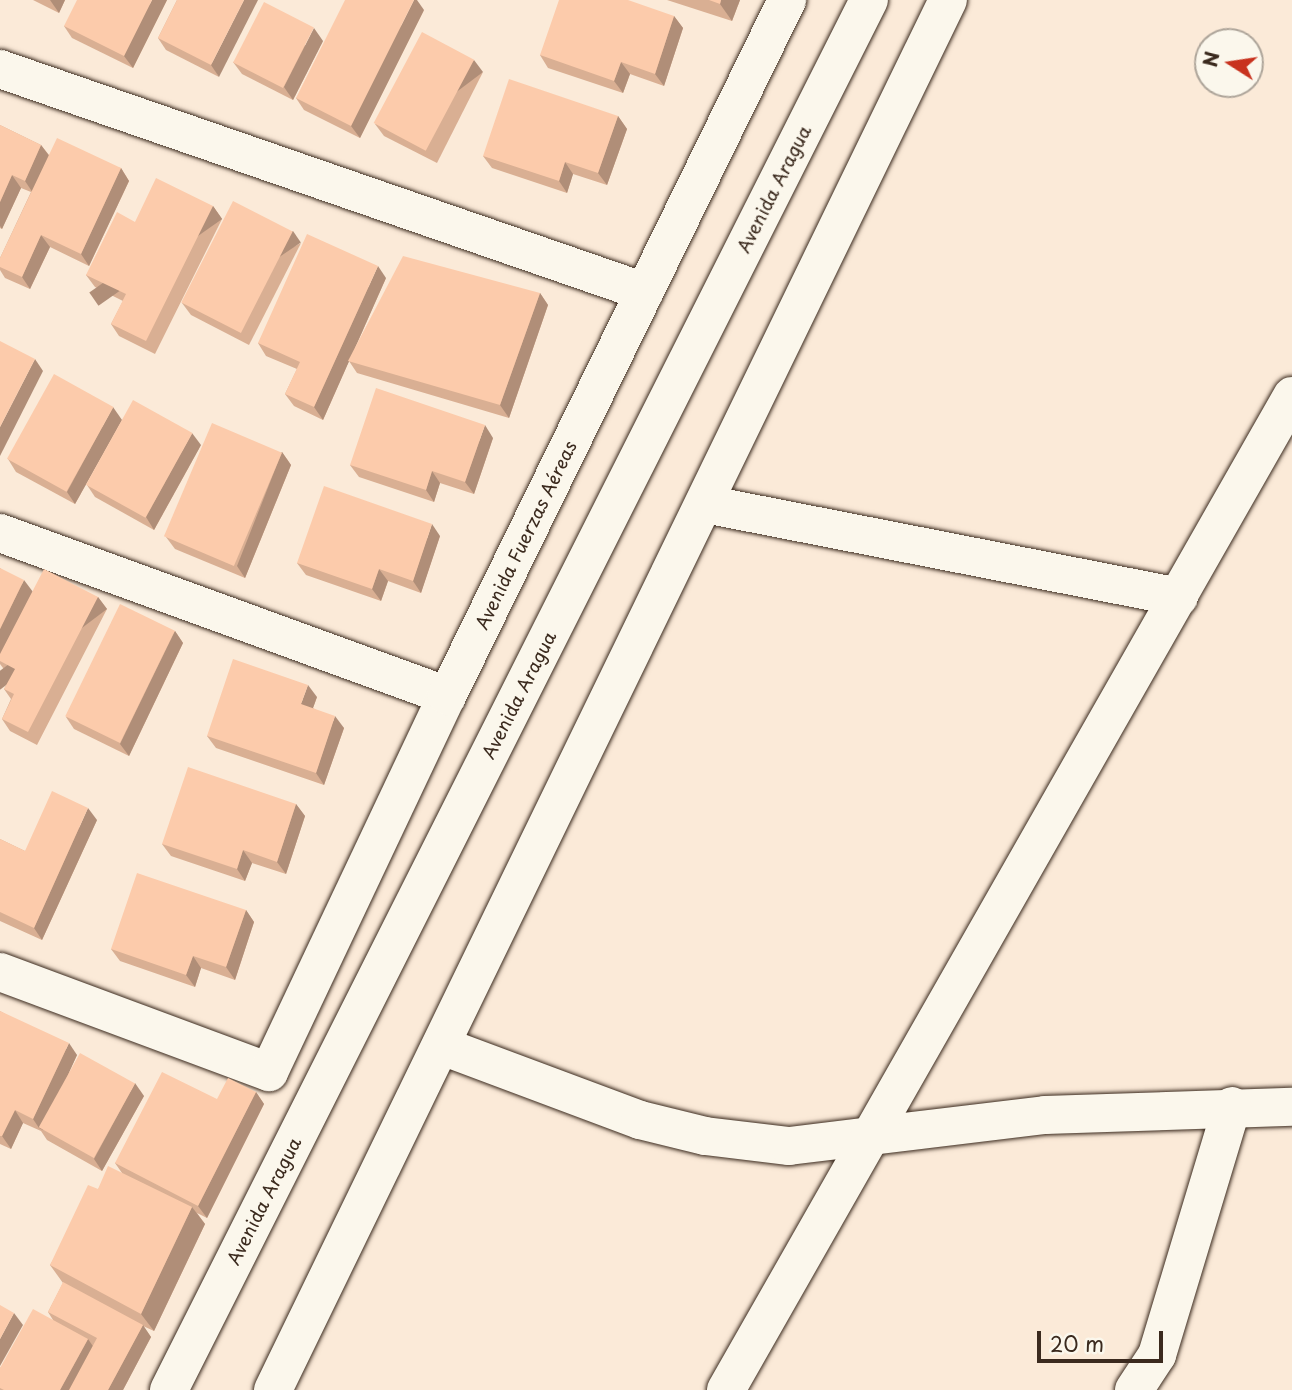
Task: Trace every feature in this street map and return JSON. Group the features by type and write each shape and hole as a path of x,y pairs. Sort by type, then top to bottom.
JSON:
{"street":[{"name":"Avenida Fuerzas Aéreas","path":"0,972 269,1072 447,696 788,0"},
{"name":"Avenida Aragua","path":"169,1390 869,0"},
{"path":"274,1390 948,0"},
{"path":"0,69 645,292"},
{"path":"726,1390 875,1135 1292,397"},
{"path":"705,504 1179,597"},
{"path":"0,533 447,696"},
{"path":"442,1046 640,1120 705,1136 789,1146 1045,1115 1232,1106 1292,1107"},
{"path":"1134,1390 1157,1355 1232,1106"}],"building":[{"path":"77,0 152,0 124,56 64,26"},
{"path":"177,0 244,0 211,65 158,38"},
{"path":"345,0 414,0 351,126 296,98"},
{"path":"559,0 628,0 674,16 655,74 621,62 614,81 540,55"},
{"path":"264,2 314,27 283,88 233,63"},
{"path":"422,32 474,60 426,151 374,123"},
{"path":"509,79 618,116 598,173 565,162 559,181 483,156"},
{"path":"0,125 41,145 25,181 12,175 0,202"},
{"path":"57,138 121,168 81,254 41,235 22,277 0,267 0,258"},
{"path":"156,178 213,206 146,341 111,324 126,294 86,275 117,212 135,222"},
{"path":"233,201 293,231 241,333 181,303"},
{"path":"307,234 378,266 314,407 285,394 300,362 258,343"},
{"path":"403,256 540,293 500,405 348,361"},
{"path":"0,341 35,359 0,427"},
{"path":"54,374 113,407 66,492 7,459"},
{"path":"376,388 485,425 465,482 432,471 426,490 350,465"},
{"path":"133,400 192,433 145,518 86,485"},
{"path":"212,423 282,453 234,566 164,536"},
{"path":"324,486 432,524 413,581 379,569 372,589 297,563"},
{"path":"0,568 24,580 0,629"},
{"path":"44,569 98,597 28,732 2,719 14,694 4,689 15,669 0,661 0,654"},
{"path":"120,604 175,631 120,743 65,716"},
{"path":"233,659 308,685 301,704 335,716 316,773 207,736"},
{"path":"188,767 296,804 277,862 243,850 237,869 162,844"},
{"path":"52,791 88,808 34,928 0,912 0,839 25,851"},
{"path":"137,873 246,910 226,967 193,956 186,975 111,949"},
{"path":"0,1011 69,1043 33,1119 15,1110 2,1136 0,1136"},
{"path":"80,1053 135,1084 94,1158 39,1127"},
{"path":"162,1072 217,1099 228,1078 256,1092 198,1206 115,1163"},
{"path":"108,1166 192,1207 141,1314 50,1265 88,1185 98,1189"},
{"path":"63,1282 143,1325 108,1390 69,1390 97,1338 48,1312"},
{"path":"0,1305 14,1313 0,1339"},
{"path":"33,1309 88,1339 60,1390 4,1390 0,1388 0,1368"}]}
